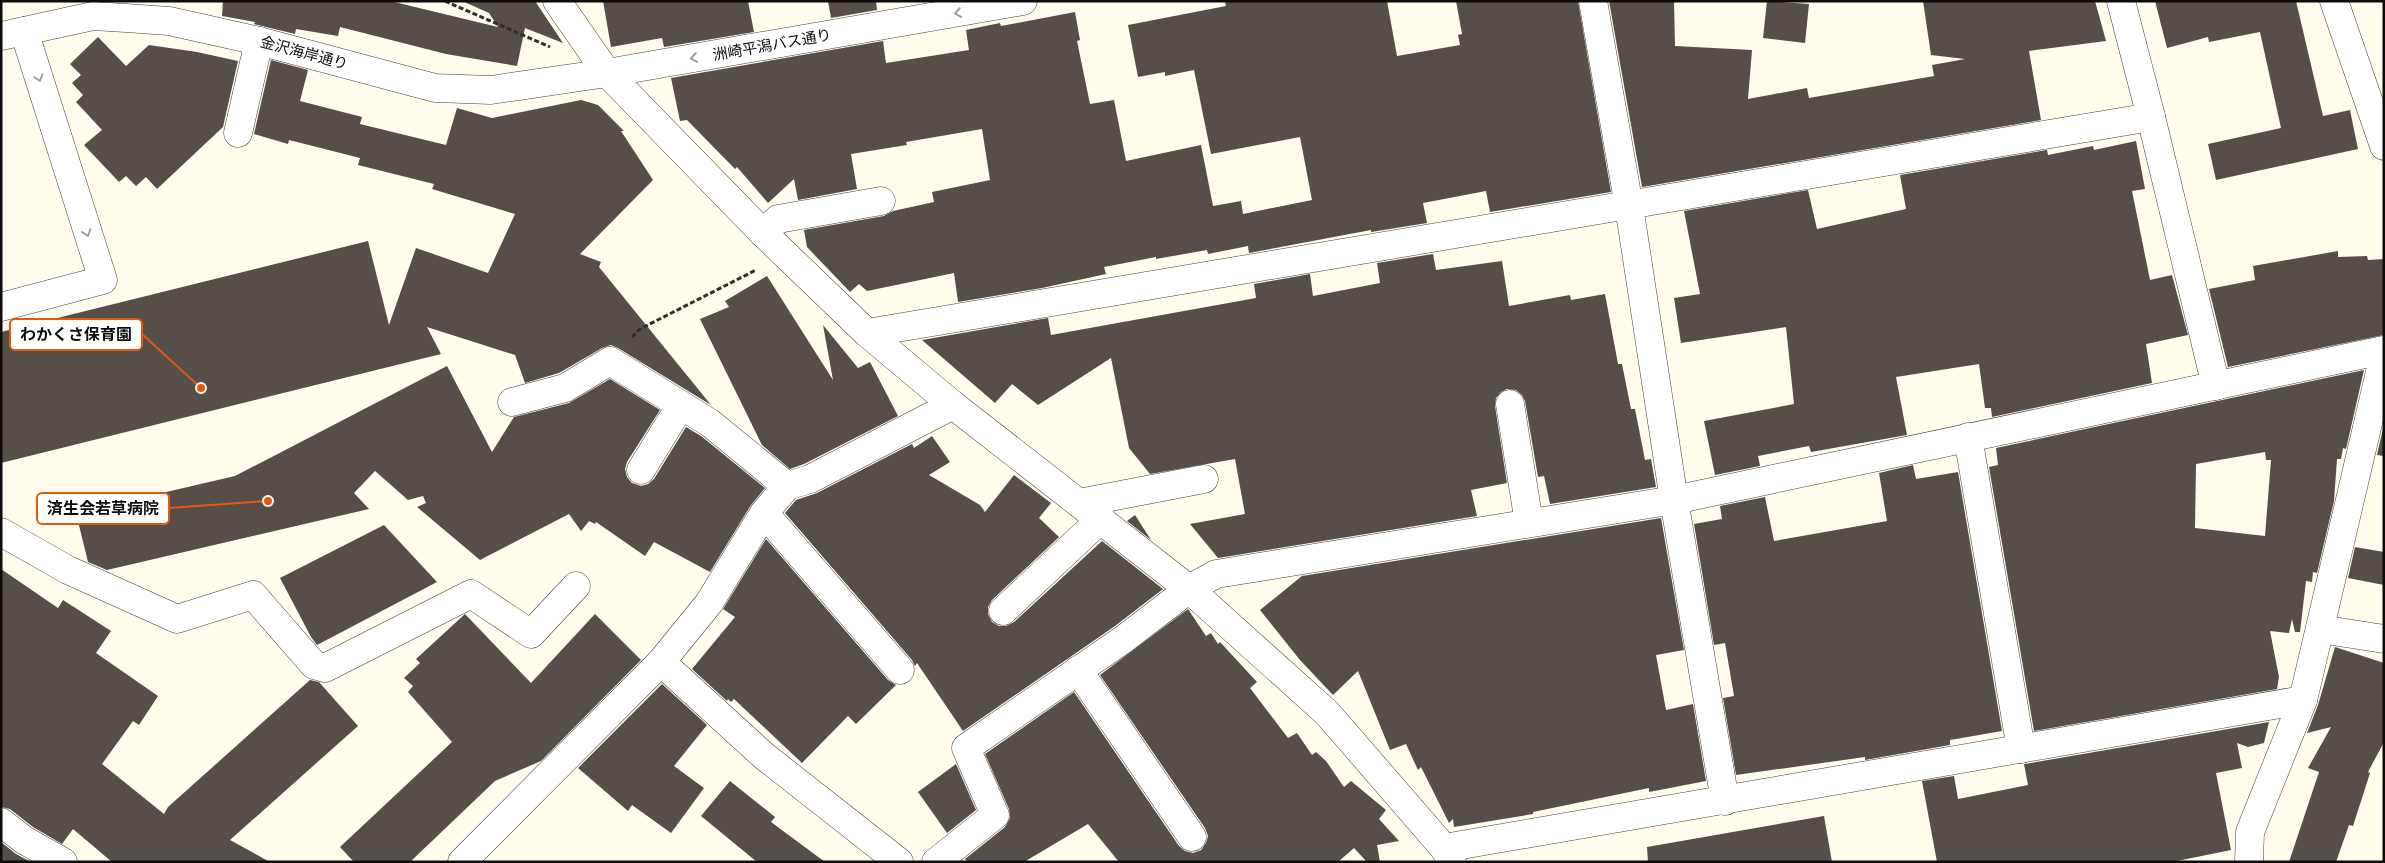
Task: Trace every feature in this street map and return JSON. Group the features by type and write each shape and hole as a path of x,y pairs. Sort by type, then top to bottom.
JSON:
{"street":[{"path":"557,1 607,73 785,255 867,333 953,405 1189,589 1327,714 1448,855 1725,801 2303,700"},
{"name":"洲崎平潟バス通り","path":"607,73 1023,1"},
{"path":"1593,1 1629,206 1674,500 1725,801"},
{"path":"2121,1 2152,117 2216,386"},
{"path":"2334,1 2384,146"},
{"name":"金沢海岸通り","path":"13,34 125,10 259,41 435,88 491,90 607,73"},
{"path":"1,307 102,280 13,34"},
{"path":"238,132 259,41"},
{"path":"867,333 2152,117"},
{"path":"763,233 778,220 881,201"},
{"path":"936,862 995,815 966,748 1124,639 1189,589 1216,574 1674,500 2384,350"},
{"path":"2249,862 2250,832 2303,700 2384,355"},
{"path":"512,402 565,388 610,361 710,423 787,486"},
{"path":"1510,404 1530,523"},
{"path":"641,470 681,405"},
{"path":"462,862 661,662 709,603 764,513 787,486 810,479 953,405"},
{"path":"1968,437 2021,750"},
{"path":"1079,502 1204,479"},
{"path":"764,513 900,670"},
{"path":"1004,611 1101,519"},
{"path":"1,532 68,570 177,619 253,595 314,665 326,668 471,594 531,634 576,586"},
{"path":"2320,629 2384,639"},
{"path":"661,662 764,756 899,862"},
{"path":"1078,670 1192,837"},
{"path":"1,822 24,840 62,862"}],"path":[{"path":"445,1 553,49"},
{"path":"610,361 640,329 785,255"}],"building":[{"path":"223,1 390,1 498,27 489,13 462,1 535,1 563,43 525,28 517,66 446,54 340,27 338,36 296,29 295,34 254,24 255,22 222,16"},
{"path":"603,1 748,1 754,32 664,47 662,38 611,47"},
{"path":"828,1 876,1 877,10 831,18"},
{"path":"1225,1 1387,1 1397,56 1460,45 1458,35 1462,34 1456,1 1578,1 1611,192 1490,212 1486,191 1423,203 1427,223 1371,232 1371,230 1249,253 1248,246 1208,254 1207,250 1156,259 1156,257 1104,267 1106,274 1042,288 958,302 954,273 867,291 859,284 850,292 807,247 804,230 884,216 893,211 934,202 932,192 990,180 982,129 906,142 907,145 851,154 857,189 798,200 794,179 768,203 737,167 735,169 687,120 680,121 671,78 883,41 886,63 969,50 966,30 1000,23 1001,26 1075,12 1080,40 1077,41 1090,104 1114,100 1126,161 1201,145 1213,206 1241,201 1243,214 1312,200 1300,137 1211,154 1194,70 1165,76 1165,72 1138,77 1128,25 1226,6"},
{"path":"1609,1 1674,1 1675,46 1752,50 1748,99 1807,88 1809,98 1934,76 1932,65 1965,59 1931,55 1923,1 2095,1 2106,41 2029,51 2041,120 1642,187"},
{"path":"1767,1 1809,4 1805,43 1763,38"},
{"path":"2155,1 2296,1 2323,116 2350,110 2358,149 2216,180 2208,144 2281,128 2260,32 2209,42 2208,37 2167,48"},
{"path":"98,37 126,66 149,45 197,52 238,61 223,127 157,189 146,177 136,186 126,176 119,182 84,145 102,130 76,102 83,95 72,83 81,75 70,64"},
{"path":"271,60 308,70 300,101 362,117 360,124 446,145 457,108 492,118 581,100 598,105 624,131 621,131 653,180 580,254 601,262 599,267 711,405 611,345 602,348 559,373 525,383 515,355 427,327 441,354 1,463 1,332 368,241 389,325 416,248 488,273 515,214 432,189 434,184 358,165 360,158 289,140 288,144 254,134"},
{"path":"2136,141 2145,189 2132,191 2150,280 2172,275 2188,335 2146,344 2152,383 1992,417 1991,408 1985,408 1979,364 1896,377 1907,435 1811,452 1809,446 1758,456 1760,466 1715,475 1704,421 1794,404 1786,327 1681,343 1674,298 1700,294 1684,211 1808,190 1817,229 1906,209 1900,175 2047,150 2048,155 2093,146 2094,150"},
{"path":"2338,251 2338,257 2367,256 2368,260 2384,259 2384,335 2228,367 2209,289 2255,280 2253,266"},
{"path":"1433,254 1436,270 1502,261 1509,306 1570,295 1571,300 1605,294 1618,364 1622,364 1631,409 1635,409 1645,460 1651,459 1656,487 1550,504 1544,476 1538,477 1525,401 1516,390 1507,389 1496,398 1495,406 1507,483 1471,490 1477,516 1218,558 1190,524 1245,514 1235,459 1150,474 1129,448 1111,358 1038,405 1012,384 995,403 922,340 1048,318 1051,335 1256,298 1254,284 1310,274 1313,296 1380,283 1377,263"},
{"path":"767,276 833,380 823,325 858,368 870,362 898,416 804,464 790,469 762,445 700,319 729,307 725,301"},
{"path":"447,366 492,452 514,417 569,403 610,379 660,410 627,462 625,469 627,477 632,483 641,486 648,484 654,479 686,427 701,436 765,488 751,505 710,572 654,542 645,556 596,522 595,524 589,521 581,531 569,514 480,560 417,507 426,503 423,496 408,500 375,471 354,493 369,509 107,570 88,562 76,513 235,476"},
{"path":"2364,370 2346,449 2343,448 2341,459 2337,459 2334,501 2317,573 2313,572 2312,582 2306,581 2300,632 2295,632 2292,619 2289,633 2270,631 2279,677 2277,689 2034,731 1989,467 1998,465 1996,448","holes":["2265,452 2266,460 2271,460 2265,536 2195,528 2196,464"]},
{"path":"2384,424 2384,456 2377,455"},
{"path":"932,436 950,462 929,475 980,505 985,512 1014,475 1051,503 1039,518 1059,537 992,600 988,607 988,614 992,622 999,626 1006,626 1014,622 1102,541 1163,589 1115,626 963,731 917,663 915,666 912,660 785,513 796,500 817,493 912,444 914,448"},
{"path":"1913,465 1916,479 1958,472 2002,731 1950,740 1950,745 1865,760 1865,757 1736,775 1723,698 1734,696 1725,643 1714,645 1694,524 1722,519 1720,506 1765,497 1774,541 1887,521 1879,473"},
{"path":"1135,515 1151,540 1127,521"},
{"path":"1661,518 1684,650 1656,655 1666,710 1693,704 1706,781 1649,792 1649,788 1533,812 1533,814 1454,827 1453,819 1449,823 1421,767 1418,770 1406,744 1390,750 1358,671 1333,695 1300,660 1260,610 1302,576"},
{"path":"384,525 437,582 317,645 280,578"},
{"path":"766,539 888,680 896,685 856,724 848,716 802,763 734,699 731,702 728,699 727,701 692,669 735,617 723,609"},
{"path":"2355,547 2384,552 2384,585 2348,578"},
{"path":"1,569 58,608 63,600 111,631 96,653 158,696 139,725 133,721 102,764 164,814 168,807 310,680 319,682 358,726 230,840 270,862 112,862 73,829 62,844 33,827 10,809 1,807"},
{"path":"1188,609 1206,636 1211,633 1218,644 1220,642 1257,682 1250,688 1288,738 1297,733 1312,755 1316,752 1326,761 1344,787 1351,781 1386,810 1379,819 1399,841 1377,845 1380,862 1367,862 1354,848 1338,862 1119,862 1088,824 1024,862 968,862 965,859 1005,827 1010,818 1009,809 985,754 1074,692 1179,846 1185,851 1193,853 1201,850 1208,836 1205,828 1100,675"},
{"path":"465,614 531,683 595,614 641,660 541,761 495,781 410,862 354,862 340,847 452,742 408,692 413,686 404,678 420,663 416,659"},
{"path":"2335,647 2384,663 2384,742 2368,772 2370,773 2353,826 2349,825 2336,862 2289,862 2319,772 2308,768 2331,727 2307,733 2318,705"},
{"path":"662,684 707,725 674,766 704,788 671,833 632,805 628,811 578,768"},
{"path":"2269,722 2264,743 2248,747 2237,743 2242,768 2216,773 2231,850 2172,862 1937,862 1922,781 1954,776 1958,799 2028,785 2024,764"},
{"path":"956,764 976,810 947,833 918,792"},
{"path":"730,781 775,817 771,822 825,862 757,862 701,816"},
{"path":"1824,816 1832,862 1648,862 1647,847"},
{"path":"1,842 16,854 31,862 1,862"}],"place":[{"name":"わかくさ保育園","path":"201,388"},
{"name":"済生会若草病院","path":"268,501"}]}
